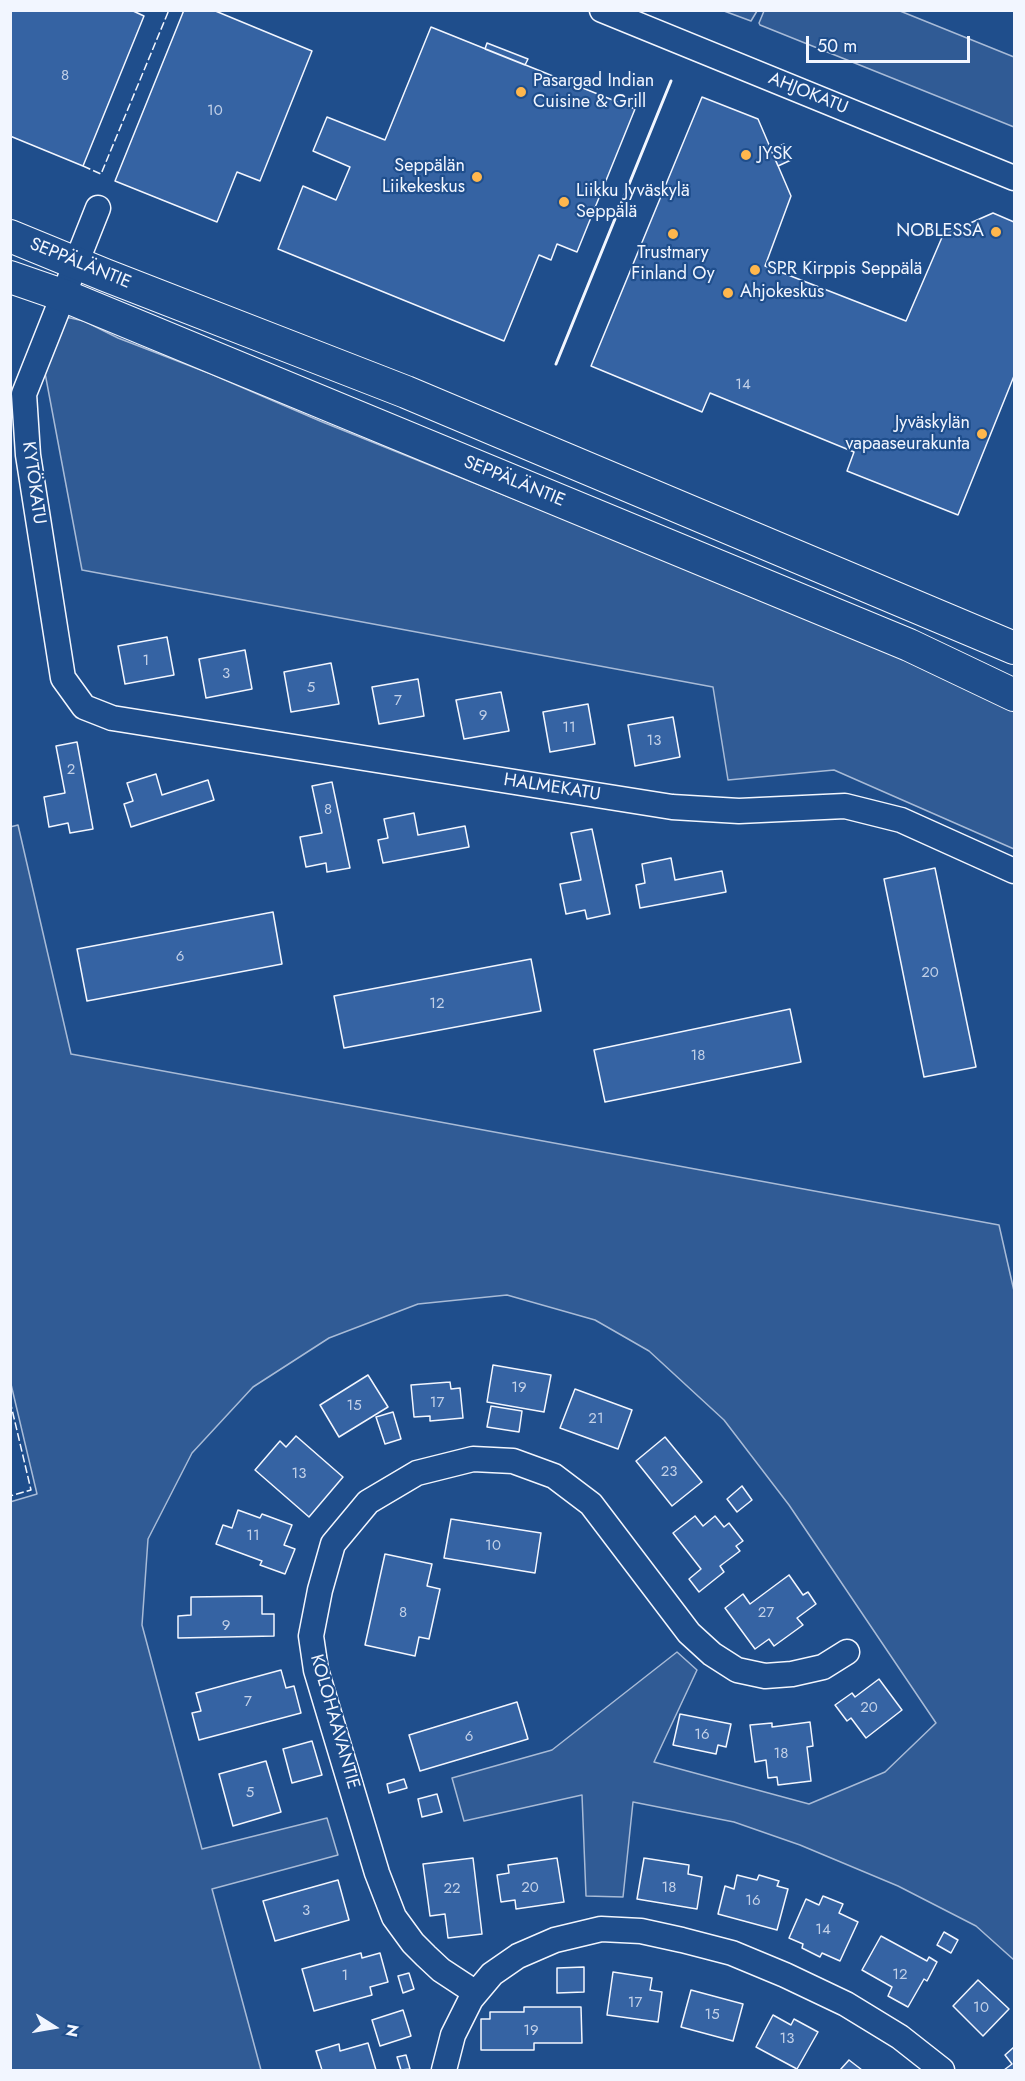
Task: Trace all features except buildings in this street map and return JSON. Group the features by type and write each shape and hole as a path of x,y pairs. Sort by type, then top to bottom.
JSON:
{"main road":[{"name":"SEPPÄLÄNTIE","path":"10,236 406,392 1014,648"},
{"name":"SEPPÄLÄNTIE","path":"10,277 64,296 909,645 1014,695"}],"street":[{"name":"AHJOKATU","path":"602,10 1014,178"},
{"name":"KYTÖKATU","path":"84,706 63,678 28,455 24,394 98,208"},
{"name":"HALMEKATU","path":"84,706 112,718 672,807 739,811 845,806 901,820 1014,871"},
{"name":"KOLOHAAVANTIE","path":"476,1993 434,1963 413,1943 394,1917 377,1873 316,1670 311,1636 320,1590 333,1544 368,1502 417,1473 473,1459 513,1461 554,1476 591,1504 689,1633 712,1654 737,1670 765,1676 792,1674 823,1667 847,1652"},
{"path":"444,2070 453,2035 471,1999 492,1974 518,1956 555,1940 601,1929 641,1931 732,1953 785,1974 846,2004 900,2037 942,2070"}],"shaded area":[{"path":"757,10 751,21 724,11"},
{"path":"764,11 900,11 1014,57 1014,127 760,25"},
{"path":"61,316 84,321 118,338 211,374 320,421 835,628 1014,711 1014,849 834,770 728,780 713,687 82,570 42,357"},
{"path":"18,825 71,1054 999,1225 1014,1291 1014,1960 976,1926 898,1886 800,1845 734,1822 633,1802 623,1897 586,1896 582,1795 464,1821 452,1778 552,1750 677,1652 697,1670 654,1762 809,1804 885,1772 936,1723 789,1505 724,1420 649,1351 595,1320 507,1295 418,1304 329,1338 253,1387 192,1453 148,1539 142,1625 202,1849 327,1818 338,1855 212,1889 261,2070 11,2070 10,1502 37,1494 10,1380 10,827"}],"fence":[{"path":"83,166 101,174 169,10"},
{"path":"10,1401 31,1490 10,1496"}],"wall":[{"path":"556,364 671,81"}],"place":[{"name":"Pasargad Indian Cuisine & Grill","path":"521,92"},
{"name":"JYSK","path":"746,155"},
{"name":"Seppälän Liikekeskus","path":"477,177"},
{"name":"Liikku Jyväskylä Seppälä","path":"564,202"},
{"name":"NOBLESSA","path":"996,232"},
{"name":"Trustmary Finland Oy","path":"673,234"},
{"name":"SPR Kirppis Seppälä","path":"755,270"},
{"name":"Ahjokeskus","path":"728,293"},
{"name":"Jyväskylän vapaaseurakunta","path":"982,434"}]}
